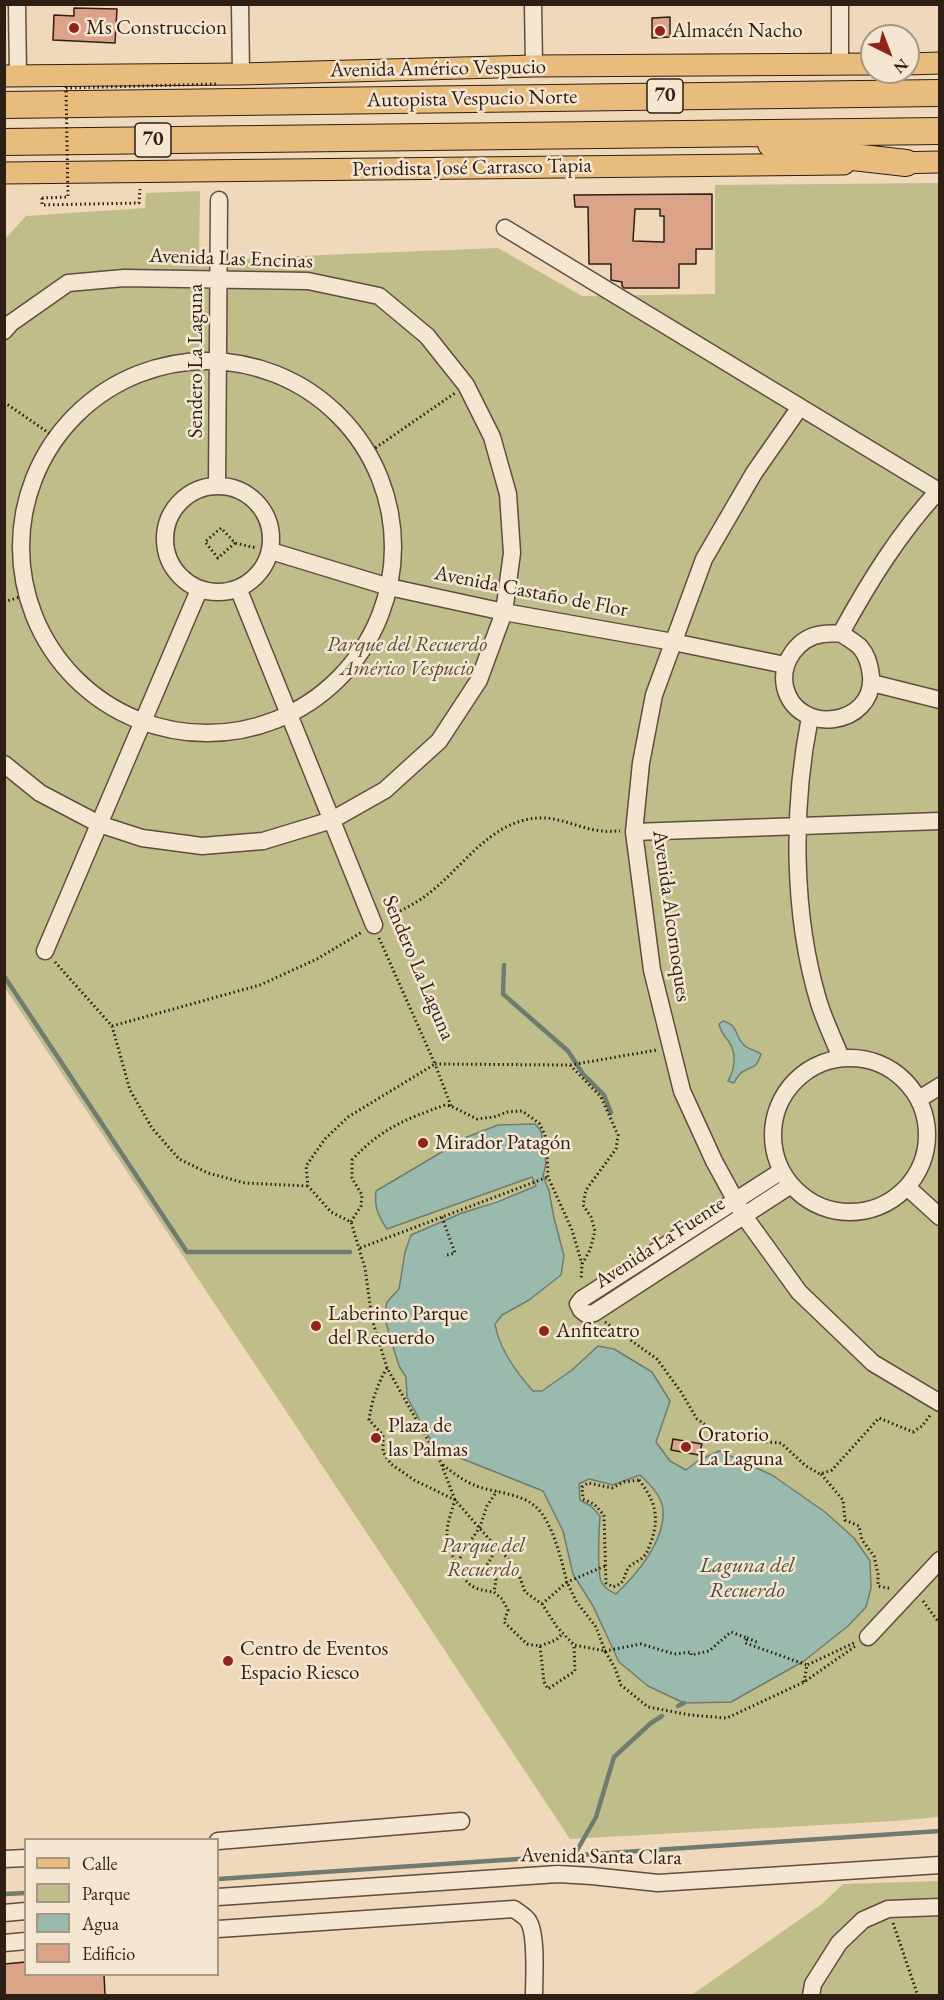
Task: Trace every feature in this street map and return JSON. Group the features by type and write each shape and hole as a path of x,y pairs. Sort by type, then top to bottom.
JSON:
{"highway":[{"name":"Autopista Vespucio Norte","path":"4,105 939,93"},
{"name":"Autopista Vespucio Norte","path":"4,142 939,131"},
{"path":"706,133 833,154 906,163"}],"main road":[{"path":"920,64 939,63"},
{"name":"Avenida Américo Vespucio","path":"11,76 242,74 534,66 860,64"},
{"name":"Periodista José Carrasco Tapia","path":"4,174 939,162"}],"street":[{"path":"11,76 17,4"},
{"path":"240,4 242,74"},
{"path":"533,4 534,66"},
{"path":"840,4 840,65"},
{"name":"Sendero La Laguna","path":"217,486 219,200"},
{"path":"505,228 939,491 896,541 862,594 841,633"},
{"name":"Avenida Las Encinas","path":"4,331 11,323 68,283 124,278 308,281 379,296 427,336 466,385 492,437 508,495 512,553 504,612 479,680 439,741 385,790 332,820 263,842 202,846 142,838 99,824 40,794 4,764"},
{"path":"218,356 298,385 338,414 368,453 382,484 391,518 393,553 389,587 378,621 360,653 336,681 308,704 289,715 240,731 203,734 142,723 83,688 48,646 26,594 20,540 31,487 56,438 85,407 120,383 160,368 218,356"},
{"name":"Avenida Alcornoques","path":"800,407 754,473 704,559 654,695 641,763 634,832 652,970 682,1091 714,1161 744,1216 799,1292 873,1363 939,1402"},
{"path":"217,486 233,487 248,494 260,505 268,519 272,535 271,551 259,573 253,580 224,592 199,590 181,578 170,563 165,546 166,528 172,512 184,498 199,489 217,486"},
{"name":"Avenida Castaño de Flor","path":"271,551 389,587 504,612 673,642 785,665"},
{"name":"Sendero La Laguna","path":"238,588 374,925"},
{"path":"45,951 199,590"},
{"path":"841,633 858,645 866,655 872,683 862,705 851,714 838,719 826,720 810,717 798,710 790,699 785,685 785,665 797,646 809,638 822,634 841,633"},
{"path":"872,683 939,700"},
{"path":"810,717 802,755 797,826 800,894 806,949 819,1002 841,1058"},
{"path":"634,832 939,821"},
{"path":"841,1058 864,1059 886,1066 905,1080 919,1099 927,1121 927,1145 920,1168 907,1187 889,1202 867,1211 844,1212 821,1207 801,1196 785,1178 775,1154 773,1127 780,1102 796,1080 817,1063 841,1058"},
{"path":"919,1099 939,1086"},
{"name":"Avenida La Fuente","path":"785,1178 744,1216 594,1313 586,1314 581,1310 579,1304 582,1299 735,1200 785,1178"},
{"path":"907,1187 939,1217"},
{"path":"868,1637 939,1560"},
{"path":"219,1841 461,1821"},
{"name":"Avenida Santa Clara","path":"912,1867 939,1856"},
{"path":"4,1859 24,1858"},
{"name":"Avenida Santa Clara","path":"219,1898 558,1874 658,1883 939,1865"},
{"path":"811,1995 813,1984 839,1943 863,1920 888,1910 939,1907"},
{"path":"219,1929 514,1910 526,1917 530,1923 533,1939 534,1995"},
{"path":"4,1913 24,1911"},
{"path":"4,1942 24,1941"}],"path":[{"path":"139,202 42,205 42,198 68,197 66,88 216,84"},
{"path":"368,453 466,385"},
{"path":"4,402 56,438"},
{"path":"235,543 218,558 205,542 221,528 235,543 271,551"},
{"path":"4,602 26,594"},
{"path":"112,1026 260,985 317,959 425,896 463,863 485,840 519,822 538,818 559,819 600,831 634,832"},
{"name":"Sendero La Laguna","path":"308,1186 306,1166 325,1139 348,1117 435,1064 374,925"},
{"path":"45,951 112,1026 130,1090 152,1128 179,1159 208,1173 245,1183 308,1186 331,1212 351,1222 365,1269 372,1319 387,1368 441,1463 455,1500 446,1531 449,1549 462,1575 471,1587 494,1592 502,1599 508,1610 504,1622 527,1644 540,1646 556,1640 563,1633"},
{"path":"451,1106 435,1064 571,1065 671,1048"},
{"path":"571,1065 601,1097 618,1135 616,1149 586,1190 583,1205 591,1217 595,1231 590,1250 582,1264"},
{"path":"351,1222 361,1206 362,1195 352,1178 352,1160 367,1144 392,1126 445,1105 477,1119 522,1111 539,1122 544,1135 548,1177 572,1230 582,1264 582,1299"},
{"path":"360,1248 548,1177"},
{"path":"442,1216 455,1253 444,1256"},
{"path":"594,1313 657,1359 698,1419 725,1440 781,1443 806,1467 820,1474 843,1500 844,1520 859,1526 862,1540 874,1556 878,1587 913,1588 939,1624"},
{"path":"387,1368 372,1400 369,1420 383,1435 383,1452 391,1464 401,1472 455,1500 516,1566 525,1592 542,1604 574,1645 605,1651 641,1644 674,1654 691,1652 691,1655 709,1652 731,1632 759,1643"},
{"path":"820,1474 832,1470 879,1418 913,1432 922,1426 939,1402"},
{"path":"441,1463 455,1475 475,1485 512,1494 535,1506 546,1521 557,1545 567,1582 576,1601 596,1627 621,1685 648,1707 690,1715 728,1718 804,1682 868,1637"},
{"path":"639,1480 650,1494 656,1513 654,1532 646,1555 629,1567 626,1578 613,1587 606,1583 605,1566 604,1515 594,1504 583,1499 582,1487 588,1483 612,1488 624,1482 639,1480"},
{"path":"457,1565 480,1527 487,1506 496,1491"},
{"path":"494,1592 496,1580 487,1565 497,1548"},
{"path":"542,1604 567,1582 605,1566"},
{"path":"747,1638 745,1643 807,1665 868,1637"},
{"path":"540,1646 544,1682 548,1689 575,1671 574,1645"},
{"path":"804,1682 807,1665"},
{"path":"888,1910 918,1995"}],"green space":[{"name":"Parque del Recuerdo Américo Vespucio","path":"939,183 939,1817 570,1839 5,988 4,240 26,216 145,208 146,193 200,191 199,260 498,248 582,296 715,294 715,185","holes":["535,1124 546,1162 543,1176 549,1191 564,1256 529,1300 501,1315 495,1323 504,1351 527,1384 533,1391 542,1391 572,1370 670,1401 656,1443 670,1461 686,1470 699,1460 772,1475 825,1512 854,1538 848,1626 804,1661 731,1702 593,1606 574,1574 563,1531 543,1491 435,1447 407,1397 406,1377 399,1366 387,1302 399,1289 412,1235 462,1213 536,1186 533,1176 388,1229 376,1191 467,1137 498,1125"]},
{"path":"640,1475 660,1500 663,1510 662,1522 655,1545 648,1556 616,1594 605,1587 601,1581 600,1516 591,1506 579,1500 579,1484 589,1479 614,1485"},
{"path":"939,1881 939,1995 690,1996 822,1904 843,1884"}],"water":[{"path":"723,1021 732,1025 745,1046 761,1054 756,1064 741,1073 734,1083 728,1081 734,1067 734,1056 732,1047 719,1024"},
{"name":"Laguna del Recuerdo","path":"535,1124 541,1131 546,1163 543,1176 549,1191 564,1256 561,1275 529,1300 502,1315 495,1324 504,1351 527,1384 533,1391 542,1391 572,1370 598,1346 614,1349 652,1372 670,1401 656,1442 670,1461 686,1470 699,1460 719,1451 772,1475 825,1512 854,1538 870,1561 871,1588 866,1607 848,1626 804,1661 731,1702 684,1703 648,1686 619,1662 593,1606 573,1574 563,1531 543,1491 435,1448 407,1397 406,1377 399,1366 384,1316 387,1302 399,1289 405,1252 411,1235 462,1213 536,1186 532,1177 387,1229 377,1211 376,1191 467,1137 498,1125","holes":["640,1475 660,1500 663,1510 662,1522 655,1545 641,1567 616,1594 605,1587 601,1581 600,1516 591,1506 580,1500 579,1484 589,1479 613,1485"]}],"building":[{"name":"Ms Construccion","path":"74,8 117,9 115,43 53,40 54,15 74,16"},
{"path":"670,17 670,37 652,38 652,18"},
{"path":"712,194 712,249 696,249 696,264 679,264 679,288 624,288 622,282 611,280 611,264 589,264 588,207 575,207 574,195","holes":["635,209 660,209 660,216 664,216 664,242 633,241"]},
{"name":"Oratorio La Laguna","path":"673,1439 702,1444 699,1455 671,1450"},
{"path":"24,1962 24,1976 104,1976 105,1995 4,1995 4,1964"}],"waterway":[{"path":"504,965 503,994 568,1051 583,1074 604,1095 611,1113"},
{"path":"4,976 187,1252 350,1252"},
{"path":"678,1706 684,1703"},
{"path":"575,1854 596,1817 614,1757 651,1723 662,1716"},
{"path":"219,1879 940,1831"},
{"path":"4,1894 24,1893"}],"place":[{"name":"Ms Construccion","path":"74,28"},
{"name":"Almacén Nacho","path":"660,31"},
{"name":"Mirador Patagón","path":"423,1143"},
{"name":"Laberinto Parque del Recuerdo","path":"316,1326"},
{"name":"Anfiteatro","path":"544,1331"},
{"name":"Plaza de las Palmas","path":"376,1438"},
{"name":"Oratorio La Laguna","path":"686,1447"},
{"name":"Centro de Eventos Espacio Riesco","path":"228,1661"}],"park label":[{"name":"Parque del Recuerdo","path":"483,1558"}]}
